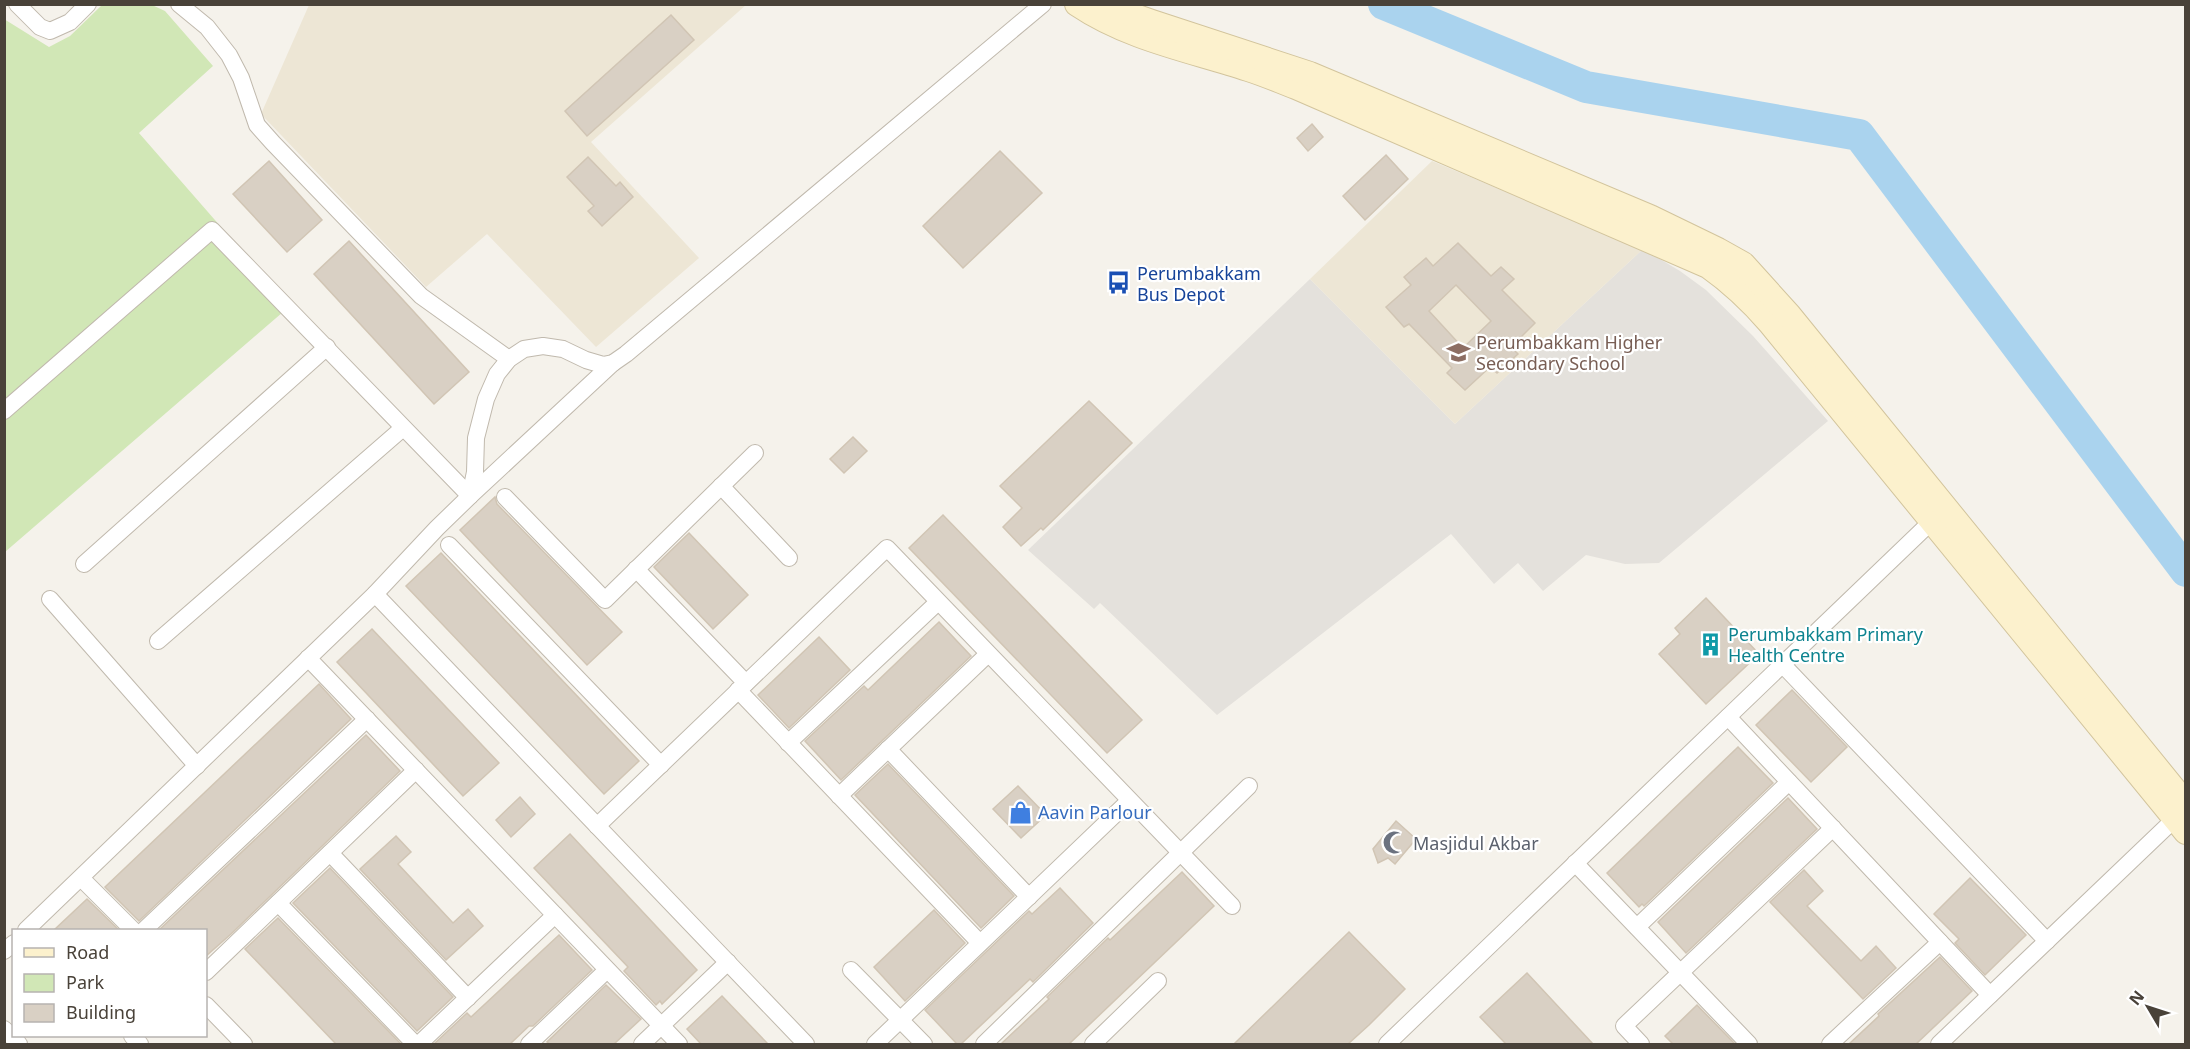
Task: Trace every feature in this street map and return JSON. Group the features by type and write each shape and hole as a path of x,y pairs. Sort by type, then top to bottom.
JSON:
{"street":[{"path":"17,4 40,27 50,32 70,22 88,4"},
{"path":"178,4 207,27 229,55 241,78 257,125 273,143 421,296 508,359"},
{"path":"30,929 375,594 437,528 613,363 1042,4"},
{"path":"1077,4 1121,29 1161,44 1248,69 1296,87 1708,266 1730,281 1752,303 1939,514"},
{"path":"1114,4 1132,15 1310,74 1650,217 1743,264 1789,315 1939,514 2183,816 1939,1044"},
{"path":"4,411 212,230 470,496"},
{"path":"470,496 475,472 476,438 486,399 497,374 508,359 524,349 543,346 563,350 585,360 603,364 613,363"},
{"path":"84,564 327,347"},
{"path":"158,641 403,428"},
{"path":"505,496 605,600 755,453"},
{"path":"721,486 789,558"},
{"path":"1387,1044 1939,514"},
{"path":"449,545 661,765"},
{"path":"597,826 886,548 1232,906"},
{"path":"636,569 742,687 788,743 980,944"},
{"path":"375,594 806,1044"},
{"path":"50,599 197,766"},
{"path":"788,743 938,602"},
{"path":"839,796 988,654"},
{"path":"309,658 679,1044"},
{"path":"1782,663 2047,941"},
{"path":"1728,717 1990,995"},
{"path":"145,929 367,719"},
{"path":"888,749 1029,897"},
{"path":"207,971 416,770"},
{"path":"1637,927 1789,782"},
{"path":"984,1044 1249,786"},
{"path":"875,1044 1129,801"},
{"path":"1641,1044 1624,1026 1833,828"},
{"path":"330,853 468,998"},
{"path":"1575,863 1749,1044"},
{"path":"81,878 132,929"},
{"path":"278,903 417,1044 555,915"},
{"path":"1830,1044 1940,942"},
{"path":"642,1044 728,962"},
{"path":"529,1044 607,970"},
{"path":"851,970 924,1044"},
{"path":"1093,1044 1158,981"},
{"path":"207,1006 244,1044"}],"shaded area":[{"path":"309,5 746,5 591,142 699,258 596,347 487,234 426,287 261,114"},
{"name":"Perumbakkam Higher Secondary School","path":"1432,161 1643,249 1455,424 1310,279"},
{"path":"1643,249 1706,290 1753,336 1828,421 1659,563 1625,564 1586,555 1543,591 1518,563 1494,584 1451,534 1217,715 1100,603 1094,609 1028,550 1310,279 1455,424"}],"green space":[{"path":"102,5 152,5 165,11 213,66 139,133 290,306 5,552 4,19 49,47 70,36"}],"building":[{"path":"671,15 694,40 587,136 565,111"},
{"path":"1312,124 1323,137 1308,151 1297,138"},
{"path":"1000,151 1042,193 963,268 923,226"},
{"path":"1386,155 1408,179 1365,220 1343,196"},
{"path":"588,157 616,186 620,182 633,197 602,226 588,211 594,206 567,177"},
{"path":"269,161 322,220 287,252 233,194"},
{"path":"349,241 469,372 434,404 314,274"},
{"path":"1458,243 1491,276 1501,267 1514,279 1502,290 1535,323 1511,347 1518,354 1497,373 1490,367 1465,390 1447,373 1452,368 1409,324 1404,327 1386,307 1411,285 1404,277 1426,258 1433,266","holes":["1456,285 1491,321 1463,348 1429,311"]},
{"path":"1089,401 1132,443 1043,530 1041,528 1021,546 1003,527 1022,508 1000,486"},
{"path":"853,437 867,451 844,473 830,459"},
{"path":"495,497 497,504 622,632 587,665 460,530"},
{"path":"943,515 1142,720 1107,753 909,548"},
{"path":"689,533 748,595 713,629 654,567"},
{"path":"441,553 639,761 604,794 406,586"},
{"name":"Perumbakkam Primary Health Centre","path":"1706,598 1759,654 1706,704 1659,654 1680,634 1675,628"},
{"path":"939,622 971,656 841,780 805,741 864,686 868,690"},
{"path":"372,629 499,763 463,796 337,662"},
{"path":"819,637 850,670 789,728 758,695"},
{"path":"319,684 351,719 139,921 105,887"},
{"path":"1792,690 1847,747 1811,782 1756,725"},
{"path":"366,735 400,771 207,955 207,929 160,929"},
{"path":"1738,747 1773,783 1644,906 1642,904 1639,907 1607,873"},
{"path":"888,764 1014,896 981,928 855,795"},
{"name":"Aavin Parlour","path":"1018,786 1046,815 1021,838 993,809"},
{"path":"520,797 535,814 511,837 496,820"},
{"path":"1788,798 1817,829 1686,953 1658,922"},
{"name":"Masjidul Akbar","path":"1396,821 1416,839 1395,864 1388,858 1378,863 1373,849"},
{"path":"570,834 697,970 662,1004 660,1001 656,1005 624,971 628,967 534,868"},
{"path":"396,836 411,852 398,864 453,923 468,909 483,926 446,960 360,869"},
{"path":"330,868 453,997 417,1031 293,903"},
{"path":"1804,870 1823,891 1807,906 1861,961 1876,946 1896,968 1863,999 1770,902"},
{"path":"1182,872 1214,906 1069,1044 1001,1044 1049,999 1047,997 1108,938 1110,940"},
{"path":"1970,878 2026,935 1985,975 1955,943 1959,939 1934,914"},
{"path":"1060,888 1093,923 1033,982 1030,979 961,1044 957,1044 925,1010 1029,911 1032,914"},
{"path":"87,899 118,929 55,929"},
{"path":"934,910 965,943 905,1001 874,967"},
{"path":"278,918 401,1044 336,1044 245,949"},
{"path":"1349,932 1405,989 1369,1025 1348,1044 1234,1044"},
{"path":"559,935 592,970 533,1026 529,1026 510,1044 434,1044 467,1013 471,1017"},
{"path":"1940,957 1972,991 1916,1044 1849,1044 1879,1016 1878,1014"},
{"path":"1527,973 1593,1044 1506,1044 1480,1017"},
{"path":"606,985 641,1019 614,1044 550,1044 547,1042"},
{"path":"722,996 768,1044 701,1044 687,1029"},
{"path":"1697,1005 1735,1044 1673,1044 1665,1036"}],"waterway":[{"path":"1384,4 1586,87 1859,135 2186,571"}],"place":[{"name":"Perumbakkam Bus Depot","path":"1119,283"},
{"name":"Perumbakkam Higher Secondary School","path":"1458,352"},
{"name":"Perumbakkam Primary Health Centre","path":"1710,644"},
{"name":"Aavin Parlour","path":"1020,812"},
{"name":"Masjidul Akbar","path":"1395,843"}]}
